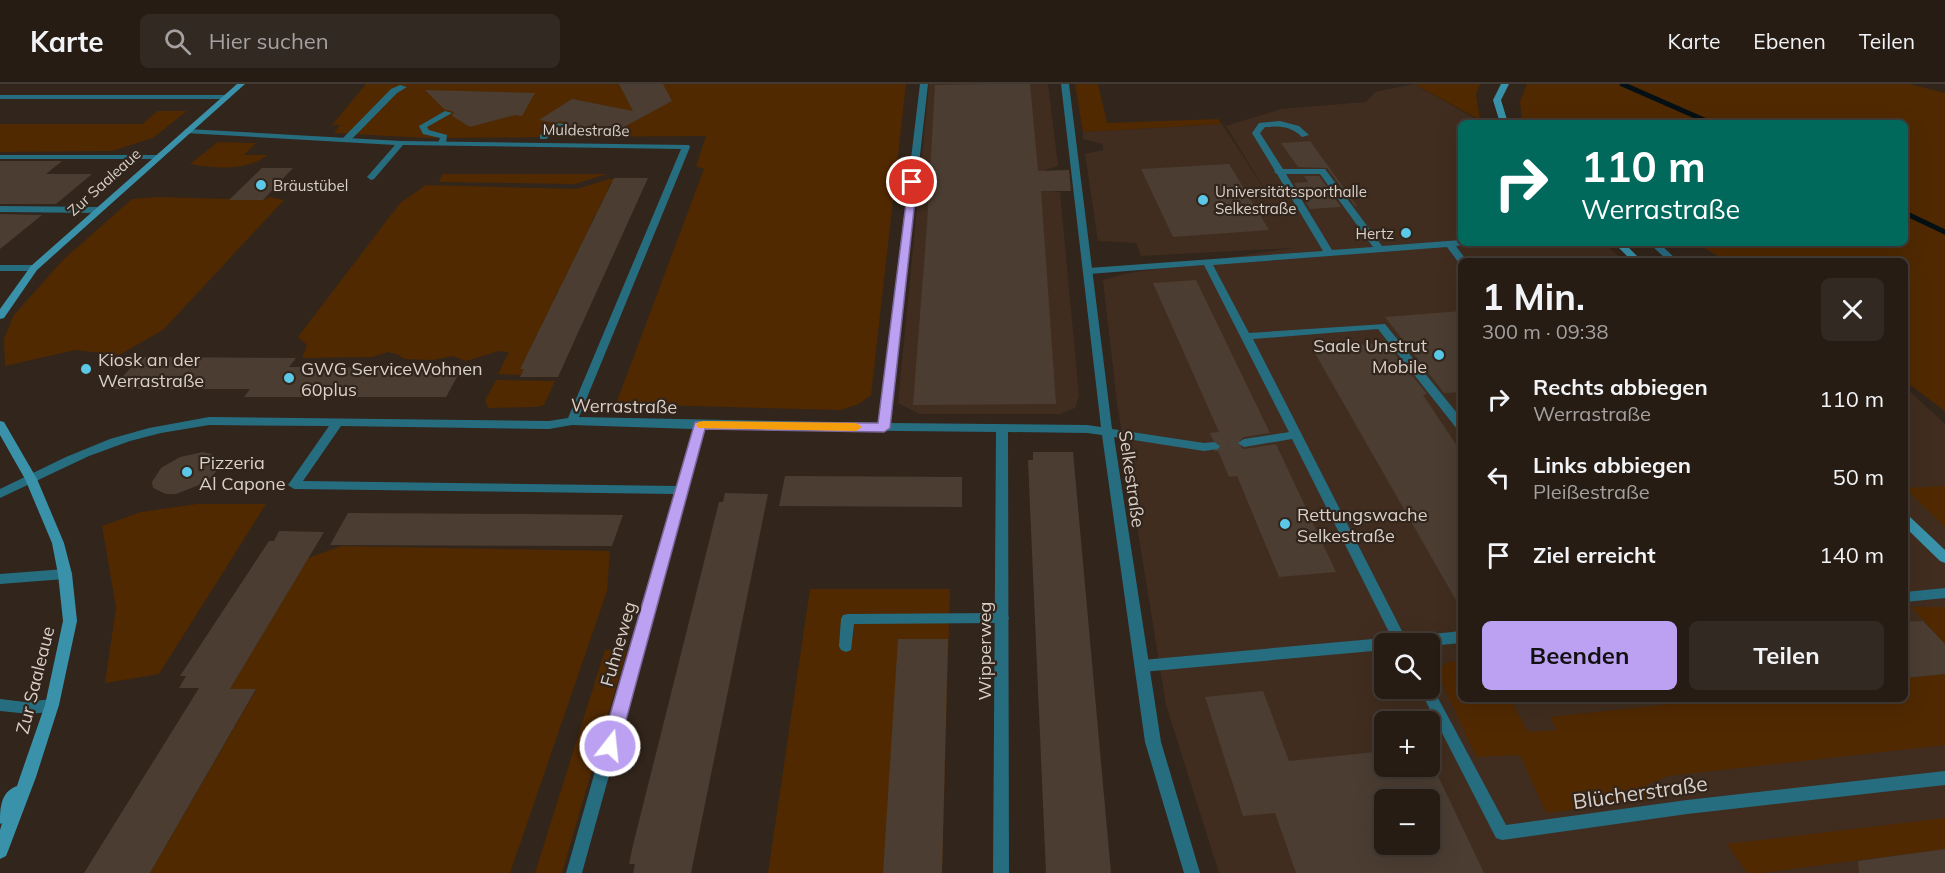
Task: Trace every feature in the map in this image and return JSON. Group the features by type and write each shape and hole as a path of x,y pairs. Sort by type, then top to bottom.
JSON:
{"street":[{"name":"Zur Saaleaue","path":"0,316 34,268 241,84"},
{"path":"884,428 924,84"},
{"name":"Selkestraße","path":"1065,84 1107,431 1153,742 1192,873"},
{"path":"1503,120 1497,100 1505,84"},
{"path":"346,140 394,91 403,87"},
{"path":"0,97 226,97"},
{"path":"442,143 444,137 426,132 423,126 448,113"},
{"path":"1305,135 1299,128 1281,123 1262,125 1256,133 1329,252"},
{"path":"543,136 562,125"},
{"name":"Muldestraße","path":"188,131 401,143 686,147 572,421"},
{"path":"371,177 401,143"},
{"path":"0,157 159,157"},
{"path":"1278,172 1322,171 1379,249"},
{"path":"0,209 99,210"},
{"path":"1089,270 1458,243"},
{"path":"1449,244 1460,258"},
{"path":"1622,246 1634,258"},
{"path":"1657,246 1670,258"},
{"path":"1206,261 1397,633"},
{"path":"0,268 34,268"},
{"path":"1246,336 1381,326 1458,422"},
{"name":"Werrastraße","path":"0,494 113,442 164,428 209,421 549,425 572,421 884,428 1087,429 1126,435"},
{"path":"338,422 294,485 680,490"},
{"name":"Zur Saaleaue","path":"0,425 30,479 58,543 65,574 69,621 52,705 0,851"},
{"name":"Fuhneweg","path":"574,873 700,425"},
{"name":"Wipperweg","path":"1001,873 1002,429"},
{"name":"Selkestraße","path":"1126,435 1204,447 1214,446"},
{"path":"1244,443 1296,435"},
{"path":"1908,522 1945,558"},
{"path":"0,579 65,574"},
{"path":"1908,597 1945,593"},
{"path":"846,646 848,619 1002,618"},
{"path":"1440,639 1458,637"},
{"path":"1142,666 1374,645"},
{"name":"Blücherstraße","path":"1432,699 1502,832 1687,807 1945,778"},
{"path":"0,705 25,708 52,705"},
{"name":"Zur Saaleaue","path":"0,817 28,777"}],"shaded area":[{"path":"366,84 906,84 871,395 859,404 841,410 616,404 704,169 696,166 706,136 426,138 334,133 340,125 332,125"},
{"path":"929,84 1048,84 1058,166 1045,170 1049,191 1060,192 1079,396 1075,408 1060,414 919,414 898,403"},
{"path":"1075,84 1098,84 1107,123 1218,119 1222,124 1083,132"},
{"path":"1414,84 1478,120 1458,120 1458,246 1607,246 1621,258 1458,258 1458,702 1908,702 1908,390 1945,424 1945,873 1219,873 1166,705 1117,403 1103,280 1123,274 1292,248 1141,256 1136,243 1098,241 1085,154 1103,150 1103,144 1083,139 1083,132 1222,124 1269,196 1226,126 1281,109 1366,102 1375,92"},
{"path":"1414,84 1480,84 1476,94 1480,120"},
{"path":"1527,84 1910,84 1945,93 1945,411 1908,383 1908,258 1721,258 1701,246 1908,246 1908,120 1522,120 1520,101"},
{"path":"158,111 187,111 153,138 112,151 0,152 0,124 142,124"},
{"path":"218,142 256,143 244,155 268,155 241,166 210,167 190,164"},
{"path":"442,174 607,174 575,184 439,182"},
{"path":"614,179 615,182 611,182 607,199 603,199 599,215 595,215 590,225 591,233 587,233 582,243 582,251 578,251 573,261 572,271 568,271 563,281 562,290 558,290 552,311 548,312 542,324 541,334 537,334 531,346 530,357 526,357 520,369 524,369 521,375 498,374 509,352 499,351 466,361 453,356 432,360 404,359 388,352 372,357 302,358 307,345 298,337 400,203 426,185 577,189"},
{"path":"158,197 263,200 270,197 284,200 163,330 119,355 75,350 5,366 4,339 13,316 63,260 132,199"},
{"path":"496,380 555,381 544,405 488,408 485,400"},
{"path":"1945,486 1945,527 1908,491 1908,488"},
{"path":"197,504 266,504 159,674 105,683 116,608 102,526 141,512"},
{"path":"341,546 610,551 607,591 510,873 150,873 256,690 230,689 308,558"},
{"path":"810,589 950,589 942,873 768,873"},
{"path":"1911,607 1945,607 1945,644"},
{"path":"605,650 627,650 562,873 535,873"},
{"path":"1458,661 1458,702 1512,702 1528,732 1557,730 1550,717 1688,702 1908,702 1908,678 1945,674 1945,745 1668,776 1646,785 1654,800 1546,813 1520,755 1476,757 1440,679 1440,669 1447,662"},
{"path":"1945,818 1945,849 1761,873 1747,873 1727,844"}],"building":[{"path":"619,84 663,84 672,101 609,135 568,126 567,123 560,121 555,123 539,120 572,99 633,111"},
{"path":"1030,84 1038,171 1069,170 1071,191 1041,191 1056,404 913,405 935,85"},
{"path":"425,90 535,93 522,116 515,115 470,127 452,116 454,112 444,109"},
{"path":"1310,141 1357,206 1327,168 1298,167 1281,143"},
{"path":"0,161 62,161 46,174 92,174 56,204 0,204"},
{"name":"Universitätssporthalle Selkestraße","path":"1229,164 1269,230 1173,237 1141,169"},
{"name":"Bräustübel","path":"262,168 293,168 263,200 229,200"},
{"path":"1304,176 1319,176 1341,207 1310,209 1294,183 1308,182"},
{"path":"614,178 648,178 558,377 520,377 524,369 520,369"},
{"path":"0,214 42,215 0,249"},
{"path":"1196,280 1270,433 1244,437 1236,444 1244,449 1276,444 1336,572 1279,577 1237,476 1229,477 1218,451 1222,446 1213,440 1210,433 1219,432 1153,283"},
{"name":"Saale Unstrut Mobile","path":"1458,311 1458,392 1444,393 1385,317"},
{"path":"1386,343 1427,394 1423,395 1458,448 1458,604 1312,348"},
{"name":"GWG ServiceWohnen 60plus","path":"140,357 296,358 289,367 462,368 446,397 244,397 250,389 112,389"},
{"name":"Pizzeria Al Capone","path":"203,452 211,454 220,462 219,468 207,482 176,494 166,494 153,488 152,482 161,468 180,457"},
{"path":"1033,452 1073,452 1111,873 1046,873 1028,460 1033,460"},
{"path":"785,476 962,477 962,507 779,506"},
{"path":"725,493 768,494 691,873 633,873 635,864 629,864 633,845 719,502 723,502"},
{"path":"348,513 623,515 612,546 330,545"},
{"path":"279,531 324,532 230,689 256,689 150,873 84,873 199,688 179,688 186,676 180,676 269,541 274,541"},
{"path":"1923,621 1945,644 1945,674 1908,678 1908,622"},
{"path":"898,639 948,639 942,873 883,873"},
{"path":"1263,691 1289,761 1374,752 1374,777 1439,777 1484,873 1296,873 1275,813 1243,816 1205,697"},
{"path":"1945,849 1945,873 1859,873 1858,861"}],"waterway":[{"path":"1622,84 1704,120"},
{"path":"1908,214 1945,232"}],"tunnel":[{"path":"1214,446 1244,443"}],"slow traffic":[{"path":"703,425 856,427"}],"place":[{"name":"Bräustübel","path":"261,185"},
{"name":"Universitätssporthalle Selkestraße","path":"1203,200"},
{"name":"Hertz","path":"1406,233"},
{"name":"Saale Unstrut Mobile","path":"1439,355"},
{"name":"Kiosk an der Werrastraße","path":"86,369"},
{"name":"GWG ServiceWohnen 60plus","path":"289,378"},
{"name":"Pizzeria Al Capone","path":"187,472"},
{"name":"Rettungswache Selkestraße","path":"1285,524"}],"route":[{"path":"610,746 700,425 884,428 912,182"}]}
